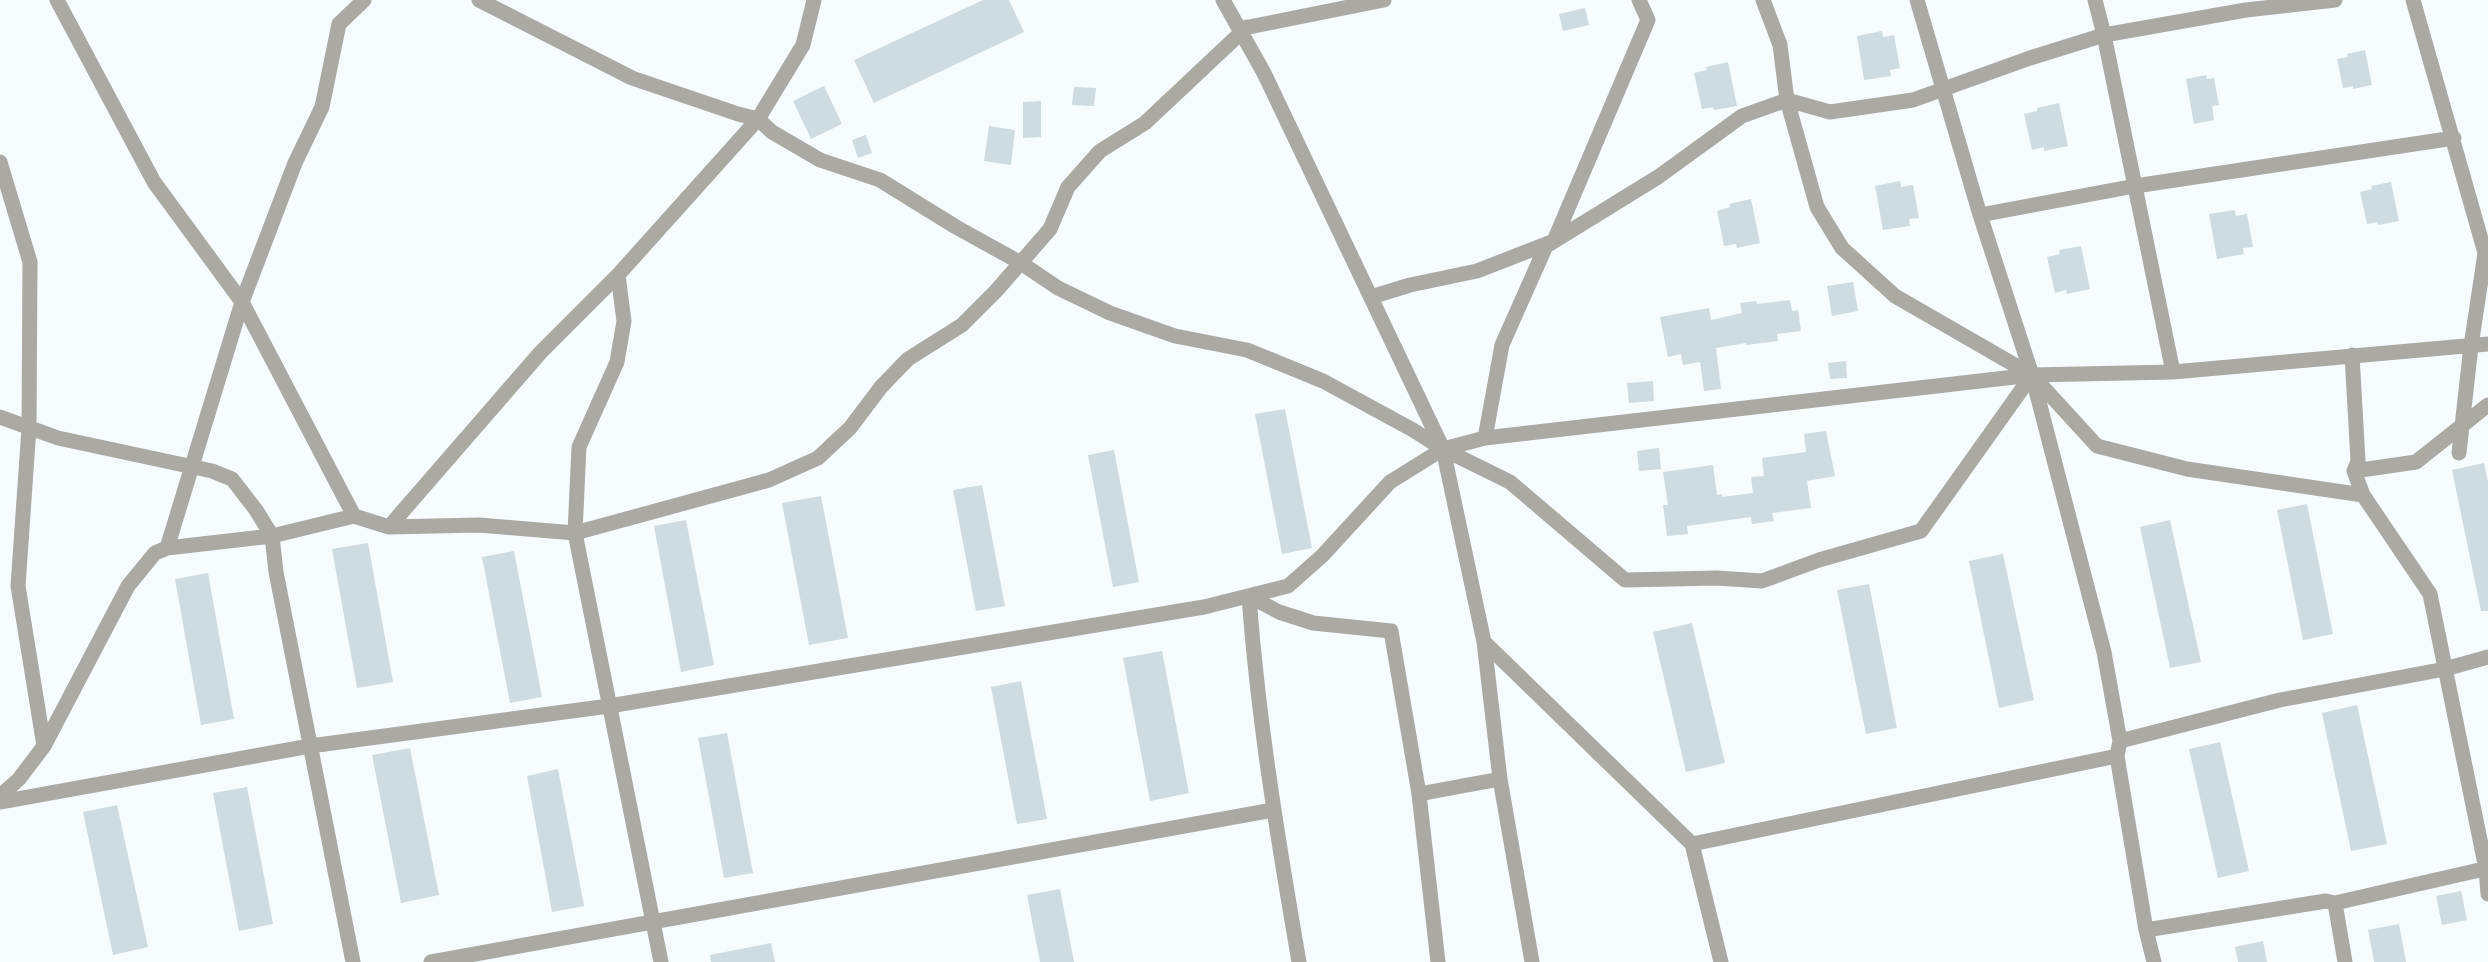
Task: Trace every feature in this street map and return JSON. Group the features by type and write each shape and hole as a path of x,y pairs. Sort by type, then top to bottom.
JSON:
{"street":[{"path":"57,0 154,182 242,302 354,516"},
{"path":"167,548 242,302 295,163 322,108 339,24 364,0"},
{"path":"479,0 632,78 758,119 772,132 820,160 880,180 956,227 1021,262 1058,288 1110,313 1175,336 1247,350 1323,381 1413,430 1443,449 1510,482 1625,580 1717,578 1762,581 1819,560 1921,531 2032,375"},
{"path":"389,527 540,353 618,275 758,119 803,45 814,0"},
{"path":"1223,0 1242,30 1264,73 1443,449 1484,642 1500,779 1532,962"},
{"path":"0,796 19,779 44,746 128,586 155,553 167,548 272,536 354,516 389,527 480,525 575,533 770,480 818,458 850,428 881,387 908,359 962,325 1050,229 1068,187 1100,151 1145,123 1242,30 1384,0"},
{"path":"1371,297 1410,285 1477,271 1554,241 1648,20 1639,0"},
{"path":"1764,0 1780,45 1787,100 1817,207 1842,248 1896,296 2032,375 2097,446 2187,469 2363,494"},
{"path":"1917,0 1980,215 2032,375 2104,652 2146,930 2154,962"},
{"path":"2095,0 2104,35 2173,372"},
{"path":"1485,438 1502,345 1546,246 1658,177 1742,116 1787,100 1830,112 1913,100 2030,58 2104,35 2246,10 2335,0"},
{"path":"2413,0 2454,138 2485,253 2471,346 2459,453"},
{"path":"1980,215 2135,186 2454,138"},
{"path":"0,162 30,262 29,428 18,586 44,746"},
{"path":"618,275 624,321 617,362 579,447 575,533 661,962"},
{"path":"0,802 310,746 609,706 1204,607 1250,596 1288,586 1322,556 1390,482 1443,449 1485,438 2032,375 2173,372 2488,344"},
{"path":"2352,355 2358,462 2354,471 2363,494 2430,594 2487,868 2488,894"},
{"path":"2354,471 2416,462 2488,405"},
{"path":"0,417 58,438 192,467 232,479 256,510 272,536 276,572 353,962"},
{"path":"1250,596 1279,612 1313,623 1391,631 1419,794 1438,962"},
{"path":"1250,596 1255,668 1273,810 1299,962"},
{"path":"1484,642 1692,844 1721,962"},
{"path":"1692,844 2118,749 2280,700 2445,669 2488,657"},
{"path":"1419,794 1500,779"},
{"path":"431,962 1273,810"},
{"path":"2146,930 2326,901 2335,903 2487,868"},
{"path":"2335,903 2345,962"}],"building":[{"path":"983,0 1009,0 1024,32 874,103 854,60"},
{"path":"1585,8 1589,25 1563,31 1559,14"},
{"path":"1882,31 1883,37 1894,35 1900,68 1890,70 1891,76 1864,80 1857,36"},
{"path":"2365,50 2372,85 2353,89 2353,86 2343,88 2337,59 2348,57 2347,54"},
{"path":"1728,62 1737,106 1714,110 1713,107 1702,109 1694,73 1707,70 1706,67"},
{"path":"2206,75 2207,79 2214,78 2219,105 2212,106 2214,120 2194,124 2186,79"},
{"path":"824,86 842,124 811,139 793,101"},
{"path":"1074,87 1096,88 1094,106 1072,105"},
{"path":"1041,101 1041,137 1023,138 1023,102"},
{"path":"2059,103 2068,146 2044,151 2044,147 2032,150 2024,114 2037,111 2037,108"},
{"path":"989,126 1015,130 1011,165 984,161"},
{"path":"866,135 872,153 858,158 852,140"},
{"path":"1900,181 1901,187 1913,185 1919,218 1909,219 1910,226 1883,230 1875,186"},
{"path":"2391,182 2399,221 2378,225 2377,222 2367,224 2360,192 2372,189 2371,186"},
{"path":"1751,199 1760,243 1737,248 1736,244 1724,246 1717,211 1730,207 1729,204"},
{"path":"2235,210 2236,216 2247,214 2253,247 2243,248 2244,254 2217,259 2209,214"},
{"path":"2081,246 2090,289 2067,294 2066,290 2055,293 2047,257 2060,254 2059,250"},
{"path":"1853,282 1858,311 1832,316 1827,286"},
{"path":"1790,300 1792,311 1798,310 1801,331 1777,334 1778,341 1746,345 1746,343 1716,348 1721,389 1704,391 1700,362 1683,365 1681,354 1668,357 1660,317 1709,308 1711,320 1742,313 1740,303 1756,301 1757,304"},
{"path":"1846,361 1847,378 1830,379 1828,363"},
{"path":"1653,381 1654,401 1629,403 1627,383"},
{"path":"1285,409 1312,548 1282,554 1255,414"},
{"path":"1826,431 1835,476 1807,481 1811,508 1772,513 1774,521 1752,524 1751,517 1687,526 1688,534 1667,536 1663,505 1668,505 1663,472 1713,465 1717,495 1722,494 1722,497 1753,493 1751,477 1764,476 1762,458 1806,452 1804,434"},
{"path":"1659,448 1661,469 1639,471 1637,451"},
{"path":"1114,450 1139,582 1113,587 1088,455"},
{"path":"2484,463 2488,482 2488,611 2481,611 2452,470"},
{"path":"982,485 1005,606 976,611 953,490"},
{"path":"821,496 848,638 809,645 782,503"},
{"path":"2307,504 2333,634 2303,640 2277,510"},
{"path":"686,520 714,665 681,672 654,526"},
{"path":"2170,520 2201,662 2170,668 2140,527"},
{"path":"368,543 393,682 357,688 332,549"},
{"path":"514,551 542,697 510,703 482,557"},
{"path":"2003,554 2034,700 1999,708 1969,561"},
{"path":"208,573 234,719 201,725 175,579"},
{"path":"1869,584 1897,728 1866,734 1837,590"},
{"path":"1692,623 1725,763 1686,772 1653,632"},
{"path":"1162,651 1189,793 1150,801 1123,658"},
{"path":"1021,681 1047,819 1017,824 991,687"},
{"path":"2357,705 2387,844 2351,851 2322,713"},
{"path":"727,733 753,873 724,878 698,738"},
{"path":"2220,742 2249,871 2218,878 2189,749"},
{"path":"410,748 439,895 401,903 372,755"},
{"path":"558,769 584,906 552,912 527,776"},
{"path":"247,787 273,924 239,931 213,793"},
{"path":"117,805 148,947 113,955 83,812"},
{"path":"1060,889 1074,962 1040,962 1027,895"},
{"path":"2461,891 2467,920 2442,925 2436,896"},
{"path":"2399,924 2406,962 2374,962 2368,930"},
{"path":"2263,941 2267,962 2238,962 2235,947"},
{"path":"771,943 775,962 711,962 710,955"}]}
